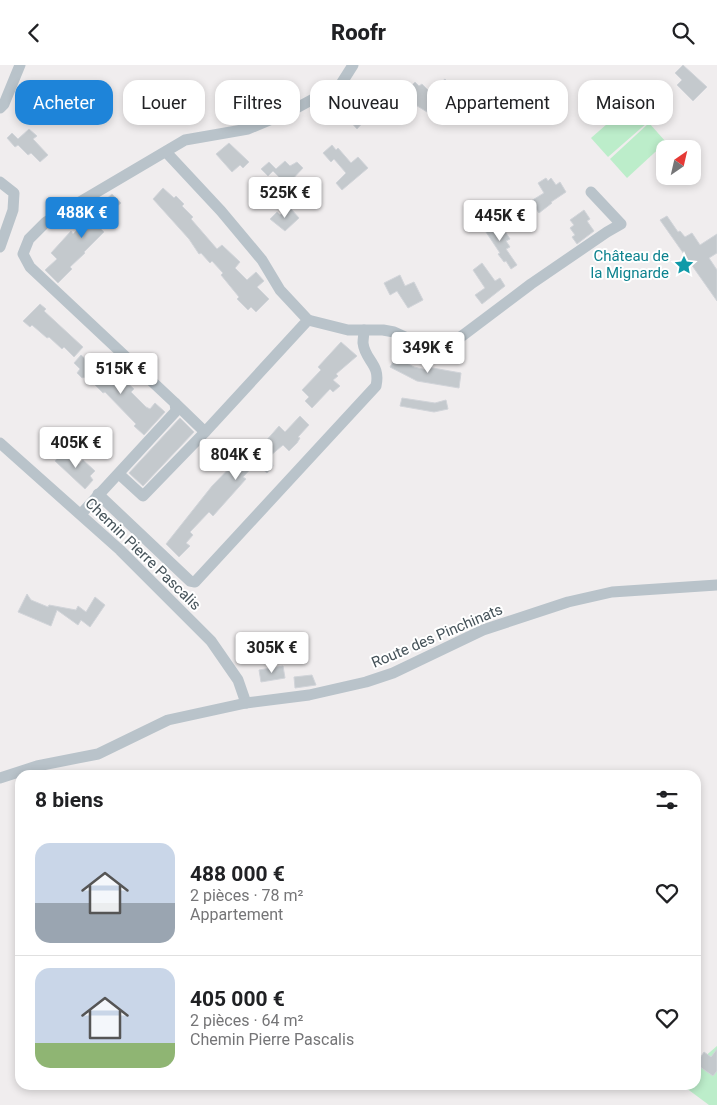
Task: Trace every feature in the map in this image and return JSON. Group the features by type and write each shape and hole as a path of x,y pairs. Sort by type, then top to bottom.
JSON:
{"street":[{"path":"0,108 4,104 20,65"},
{"path":"205,432 30,267 23,254 29,239 46,222 185,140 248,129 291,111 341,84 353,65"},
{"path":"166,152 221,211 262,260 280,290 308,320 348,330 383,330 394,332 429,349 442,347 458,339 531,284 621,224 591,192"},
{"path":"0,182 14,193 12,210 0,247"},
{"path":"119,474 143,496 308,320"},
{"path":"98,494 190,581 195,582 376,386 377,370 365,350 363,342 364,330"},
{"path":"81,515 98,494 119,474 176,411 175,403"},
{"name":"Chemin Pierre Pascalis","path":"0,443 158,586 211,641 238,680 246,703"},
{"name":"Route des Pinchinats","path":"25,770 98,754 168,719 246,703 310,695 366,682 393,673 483,630 568,602 612,592 717,585"},
{"name":"Route des Pinchinats","path":"0,778 15,773"}],"green space":[{"path":"606,125 645,125 608,157 591,138"},
{"path":"647,125 651,125 664,140 656,140 656,151 627,178 610,159"},
{"path":"717,1046 717,1105 709,1105 689,1090 701,1090 701,1060"}],"building":[{"path":"683,65 707,87 693,101 677,85 682,80 675,73"},
{"path":"417,84 419,86 422,84 427,89 427,112 417,106"},
{"path":"29,129 37,136 33,139 48,155 40,162 31,153 28,155 18,145 15,147 7,138 12,133 18,139"},
{"path":"229,143 249,162 243,168 240,165 232,172 216,154"},
{"path":"332,145 336,150 338,148 351,163 358,157 368,168 342,190 336,183 346,173 334,159 331,162 323,153"},
{"path":"285,161 290,166 297,162 303,168 287,185 273,171 268,176 261,169 269,162 276,169"},
{"path":"546,178 548,181 551,178 556,185 560,182 566,192 539,213 531,201 544,193 538,183"},
{"path":"163,188 174,198 176,196 184,204 182,206 193,217 191,219 217,249 222,245 240,262 235,268 247,280 256,272 264,281 257,287 269,299 256,312 251,307 248,310 237,299 239,297 221,275 223,273 212,261 210,263 201,253 199,254 189,239 153,199"},
{"path":"112,194 121,203 113,209 118,214 101,229 104,232 70,267 72,269 58,283 45,270 57,259 51,253 71,231 73,234 96,212 94,210"},
{"path":"291,209 299,218 285,231 270,219 277,212 280,215"},
{"path":"584,210 590,219 587,221 594,231 577,244 572,237 575,235 570,228 574,225 570,220"},
{"path":"667,216 678,232 680,231 685,237 692,233 700,245 717,234 717,253 709,258 717,270 717,301 660,220"},
{"path":"496,218 510,239 506,241 510,247 506,249 517,265 511,269 498,254 500,253 486,232 489,230 486,225"},
{"path":"482,263 495,281 500,278 505,286 482,304 475,295 485,288 473,270"},
{"path":"400,275 405,286 414,282 423,300 408,308 397,291 390,295 384,283"},
{"path":"40,304 46,309 44,311 83,347 74,357 64,347 62,349 49,337 47,338 32,325 30,327 23,321"},
{"path":"341,342 357,356 336,374 338,376 333,380 340,386 333,392 330,389 312,408 305,401 309,397 302,390 321,370 318,367"},
{"path":"81,355 92,365 95,362 111,377 116,373 134,389 131,392 146,407 150,409 155,403 165,412 144,435 105,392 103,393 89,379 82,378 77,373 80,369 74,363"},
{"path":"396,357 414,367 427,370 427,367 461,373 459,388 417,381 390,367"},
{"path":"402,398 435,403 446,400 448,409 434,412 400,406"},
{"path":"300,416 309,425 298,437 300,438 297,443 289,451 283,445 270,456 273,466 267,473 256,463 243,477 246,479 213,516 209,512 190,532 193,535 186,543 190,546 179,557 166,544 212,486 245,452 248,454 262,439 265,442 279,426 285,432"},
{"path":"180,418 194,432 143,486 129,473"},
{"path":"65,450 79,464 83,460 95,471 90,476 93,480 85,489 55,461"},
{"path":"27,594 31,600 48,607 49,605 76,610 78,606 86,612 95,597 105,605 90,627 81,620 78,625 57,610 51,626 18,612"},
{"path":"283,666 285,678 261,682 259,670"},
{"path":"312,675 316,685 295,688 294,677"},
{"path":"717,1049 717,1071 713,1076 701,1068 701,1056 704,1052 711,1057"}],"place":[{"name":"Château de la Mignarde","path":"684,265"}]}
